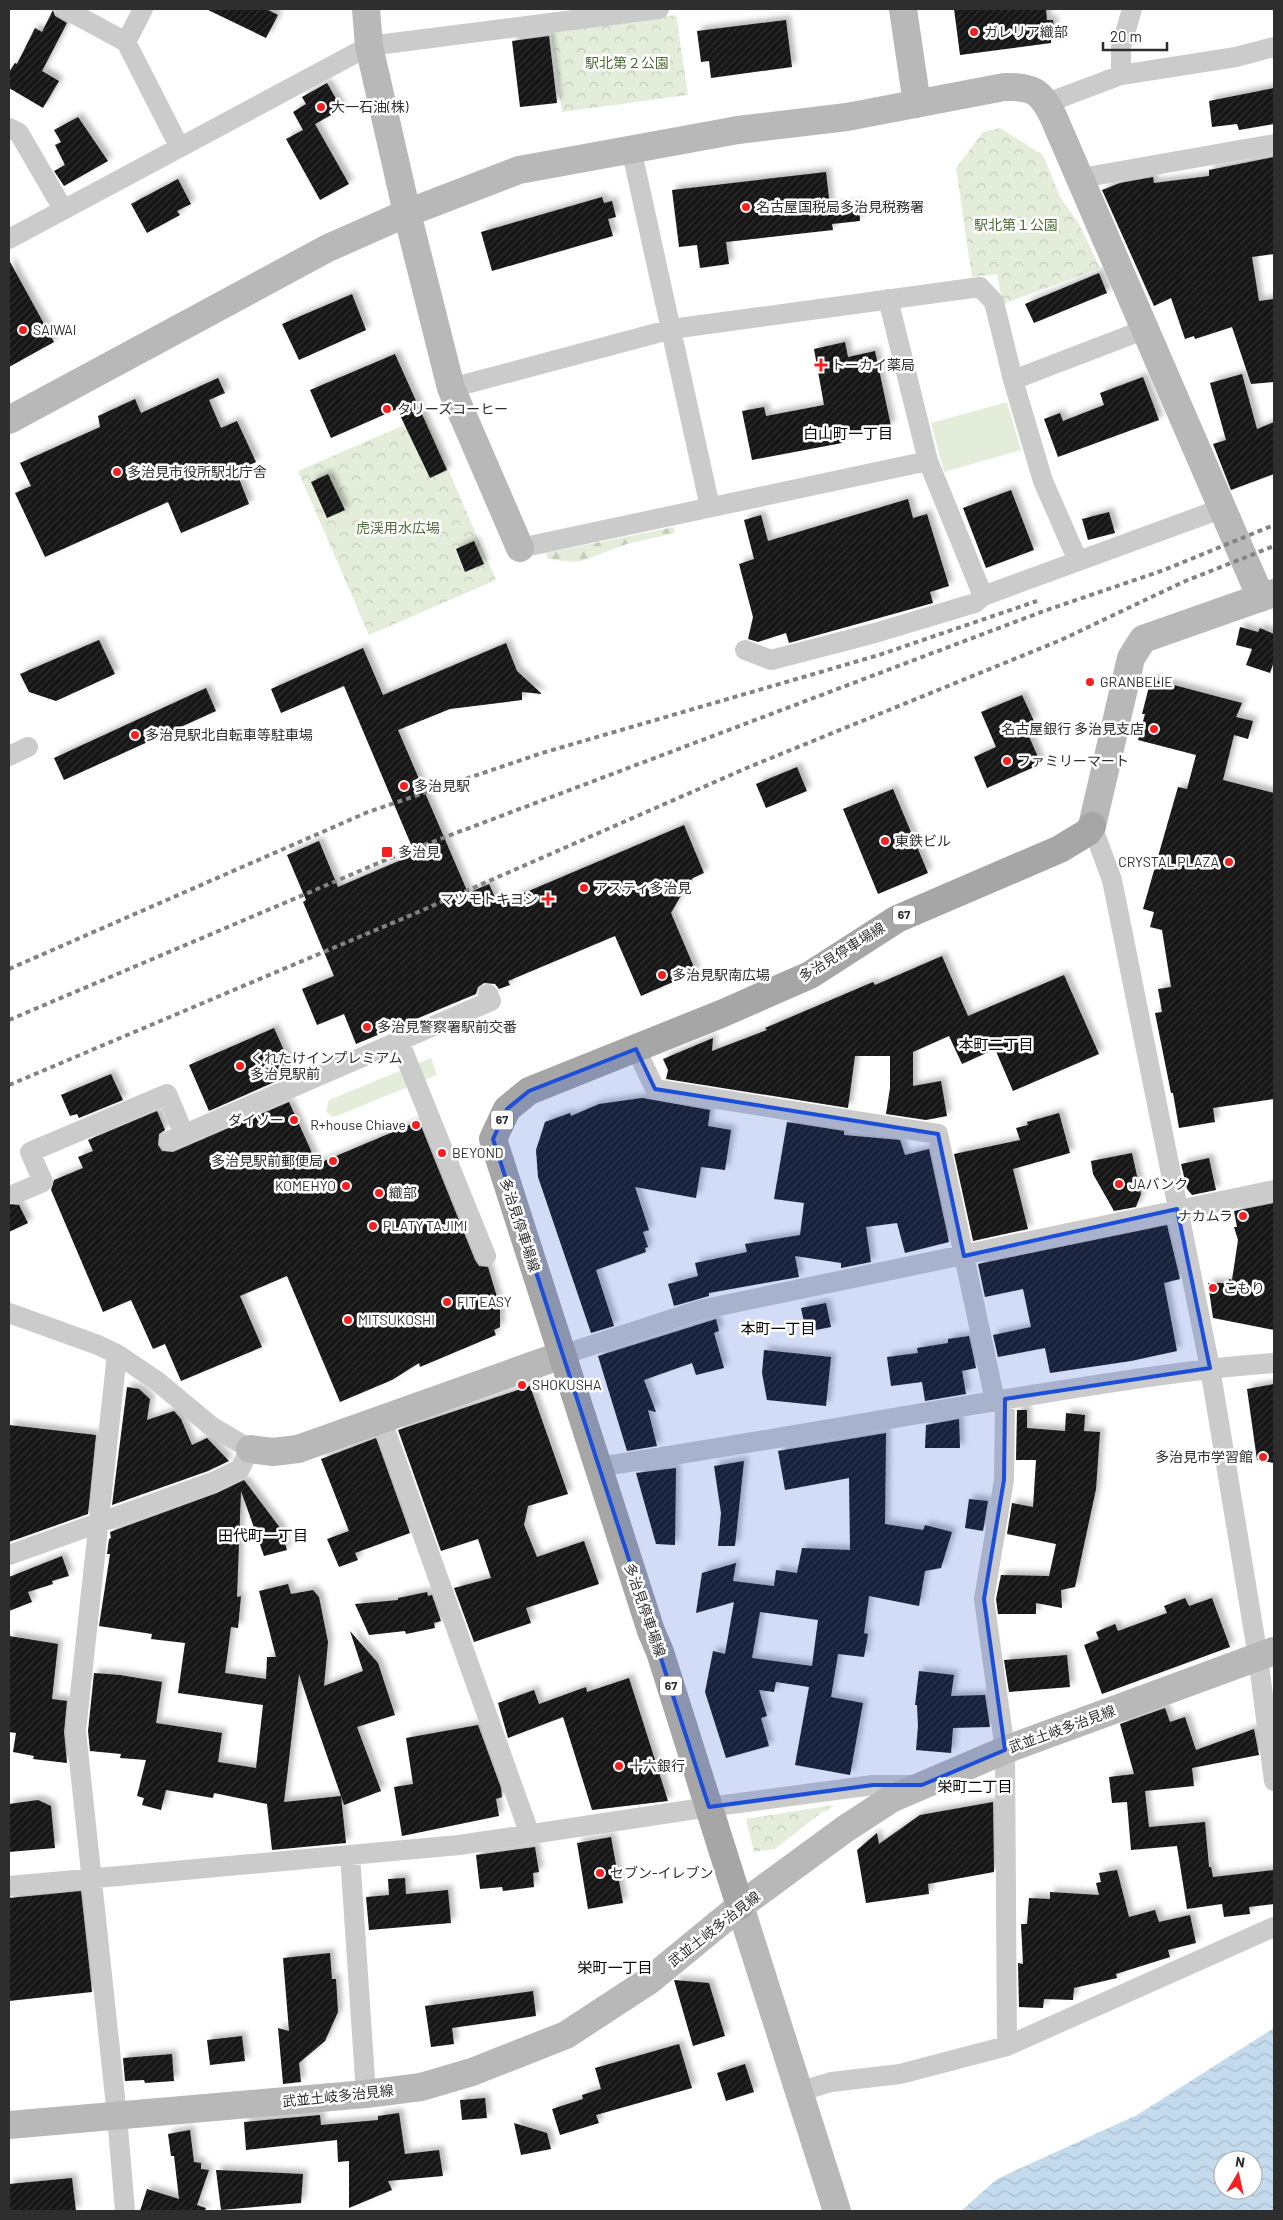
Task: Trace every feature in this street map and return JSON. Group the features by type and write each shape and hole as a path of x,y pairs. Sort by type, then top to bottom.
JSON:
{"main road":[{"name":"多治見停車場線","path":"740,1906 660,1652 651,1631 492,1139 507,1109 529,1091 636,1049 810,975 897,918 1060,849 1088,832 1092,826"}],"street":[{"path":"65,9 126,42 180,146"},
{"path":"126,42 143,9"},
{"path":"366,9 369,46 407,212 452,388 520,548 928,461"},
{"path":"9,239 369,46 659,9"},
{"path":"903,9 917,104"},
{"path":"1121,75 1121,47 1132,9"},
{"path":"1047,103 1121,75 1236,57 1274,47"},
{"path":"9,420 328,248 407,212 519,170 631,148 738,130 847,117 1004,86 1024,86 1036,91 1047,103 1223,508 1267,595 1142,639 1131,658 1092,826 1112,880 1266,1654 1274,1781"},
{"path":"9,128 18,133 63,209"},
{"path":"1081,178 1274,144"},
{"path":"631,148 710,507"},
{"path":"452,388 672,329 980,287 994,302 1013,380 1043,481 1078,561"},
{"path":"888,299 928,461 982,596"},
{"path":"1013,380 1146,329"},
{"path":"745,650 771,660 875,633 975,603 982,596 1223,508"},
{"path":"9,756 28,747"},
{"path":"15,1194 43,1182 30,1152 167,1094 177,1138 491,1001 488,994"},
{"path":"399,1041 431,1116 486,1256"},
{"path":"636,1049 655,1089 938,1134 964,1256 1000,1400 1004,1480 984,1599 1005,1750 1007,2046"},
{"path":"9,1313 98,1345 117,1354 157,1381 211,1426 250,1449 273,1452 298,1450 381,1418 562,1354 700,1310 1274,1190"},
{"path":"117,1354 76,1731 117,2116 125,2211"},
{"path":"598,1468 752,1444 1000,1400 1210,1368 1274,1363"},
{"path":"381,1418 530,1835"},
{"path":"9,1555 213,1482 240,1468 250,1449"},
{"name":"武並土岐多治見線","path":"9,2125 366,2094 421,2087 524,2053 566,2034 650,1980 740,1906 845,1829 892,1799 1005,1750 1266,1654"},
{"path":"9,1886 458,1845 709,1807 873,1785 922,1785"},
{"path":"350,1855 366,2094"},
{"path":"740,1906 837,2211"},
{"path":"802,2102 831,2082 900,2074 1007,2046 1274,1927"}],"highlighted area":[{"path":"636,1049 655,1089 938,1134 964,1256 1177,1209 1210,1368 1005,1399 1004,1480 984,1599 1005,1750 922,1785 873,1785 709,1807 493,1139 507,1109 529,1091"}],"green space":[{"name":"駅北第２公園","path":"676,15 688,95 562,112 551,32"},
{"name":"駅北第１公園","path":"1000,128 1043,155 1060,197 1078,222 1100,268 1003,304 997,274 972,277 956,168 983,132"},
{"path":"1007,402 1021,450 944,472 931,423"},
{"name":"虎渓用水広場","path":"425,416 496,580 369,635 298,471"},
{"path":"674,527 675,533 627,544 581,561 548,559 546,553"},
{"path":"431,1058 437,1075 337,1116 331,1116 326,1111 329,1100"},
{"path":"833,1805 829,1810 822,1812 775,1849 754,1852 746,1819"}],"water":[{"path":"1274,2028 1274,2211 961,2211 997,2179 1137,2115"}],"building":[{"path":"206,9 266,9 278,15 266,38"},
{"name":"ガレリア織部","path":"954,9 1046,9 1047,20 1053,20 1055,39 1051,40 1051,43 960,55"},
{"path":"53,10 55,16 67,23 42,71 59,81 43,108 9,88 9,72 15,63 17,64 35,28 42,32"},
{"path":"786,20 792,67 711,78 709,61 701,62 697,31"},
{"path":"549,36 557,103 520,107 512,41"},
{"path":"327,83 342,109 315,124 349,184 320,200 286,139 303,130 293,112 306,104 302,97"},
{"path":"1274,88 1274,124 1239,130 1237,124 1212,127 1209,101"},
{"path":"78,117 108,161 64,186 54,171 65,165 55,145 61,142 54,130"},
{"path":"1274,157 1274,254 1252,257 1259,301 1274,299 1274,382 1251,384 1232,327 1195,339 1194,336 1185,339 1171,298 1154,306 1102,190 1120,183 1153,177 1154,183 1209,176 1209,170"},
{"path":"826,172 830,207 859,204 860,221 832,224 833,230 726,242 729,264 700,268 697,245 679,247 672,190"},
{"path":"178,179 191,204 177,211 180,215 147,233 131,204"},
{"path":"602,197 604,203 612,201 616,217 608,219 613,236 492,271 481,232"},
{"path":"9,260 54,342 9,367"},
{"path":"1099,273 1107,293 1034,323 1025,304"},
{"path":"352,294 366,330 299,360 282,324"},
{"path":"845,342 848,357 875,351 891,426 840,437 842,443 752,460 742,411 764,407 766,416 824,405 814,349"},
{"path":"395,354 447,470 430,478 397,409 331,438 310,390"},
{"path":"1242,374 1257,429 1274,422 1274,474 1231,490 1213,444 1226,440 1210,383"},
{"path":"1143,377 1159,420 1058,457 1044,419 1060,413 1063,421 1104,405 1100,393"},
{"name":"多治見市役所駅北庁舎","path":"218,378 225,393 209,400 221,428 237,421 256,462 236,471 249,504 181,533 168,502 45,557 15,493 31,486 20,463 100,427 98,416 135,399 141,413"},
{"path":"328,474 345,510 327,518 311,482"},
{"path":"1011,490 1034,550 986,568 963,508"},
{"path":"908,499 913,518 927,514 949,586 930,592 933,603 789,643 786,633 758,642 748,639 753,617 739,564 754,559 744,520 761,515 768,541"},
{"path":"1109,512 1115,533 1088,540 1082,519"},
{"path":"474,541 484,564 465,572 456,549"},
{"path":"1240,627 1258,632 1260,628 1274,634 1274,661 1270,673 1246,665 1252,649 1236,645"},
{"path":"99,640 115,674 56,701 29,692 20,674"},
{"name":"多治見駅","path":"506,643 517,671 542,694 522,692 522,700 450,709 398,730 468,893 489,884 498,904 684,825 704,873 693,878 688,883 671,913 696,972 641,996 615,936 508,981 510,985 499,989 495,984 484,983 478,987 476,994 356,1044 344,1014 317,1025 302,989 334,976 303,902 306,900 287,855 319,841 338,887 415,854 344,686 281,713 271,689 363,648 383,695"},
{"path":"1151,679 1242,703 1236,717 1253,721 1248,739 1234,735 1223,780 1274,793 1274,1099 1213,1108 1215,1122 1179,1128 1155,1013 1162,1012 1158,989 1171,987 1162,930 1150,927 1154,912 1143,909 1178,787 1187,789 1196,755 1138,740 1145,714 1142,714"},
{"name":"多治見駅北自転車等駐車場","path":"206,688 216,711 64,780 54,758"},
{"path":"1022,695 1034,721 1024,725 1041,764 987,788 974,757 996,747 981,712"},
{"path":"797,767 807,791 766,808 756,784"},
{"name":"東鉄ビル","path":"893,789 928,873 878,894 843,809"},
{"path":"942,956 968,1016 1064,975 1099,1054 1013,1091 995,1049 962,1064 949,1036 913,1052 913,1086 941,1081 947,1116 926,1120 886,1114 890,1088 890,1056 855,1056 848,1108 666,1079 668,1070 663,1059 713,1038 712,1051 767,1030 765,1028 873,982 875,985"},
{"name":"くれたけインプレミアム 多治見駅前","path":"274,1028 291,1066 275,1073 279,1080 209,1111 189,1065"},
{"path":"111,1074 123,1100 79,1118 77,1114 70,1116 61,1095"},
{"path":"642,1098 710,1110 708,1126 731,1130 725,1170 701,1167 696,1198 635,1187 649,1230 643,1232 648,1247 645,1248 646,1252 596,1270 614,1326 591,1333 538,1177 536,1150 545,1122 570,1113 571,1116 599,1104"},
{"path":"289,1102 317,1164 419,1121 475,1260 479,1266 488,1267 500,1307 500,1327 494,1330 496,1335 420,1367 419,1363 392,1380 340,1402 287,1276 240,1296 262,1347 181,1381 165,1344 153,1349 131,1300 103,1312 51,1190 54,1180 83,1168 78,1157 93,1151 88,1140 157,1111 165,1130 159,1134 158,1145 162,1151 173,1152"},
{"path":"1059,1113 1070,1153 1013,1169 1028,1229 973,1241 954,1154 1020,1140 1016,1128 1028,1125 1027,1122"},
{"path":"787,1122 844,1131 844,1135 900,1140 905,1155 929,1149 949,1242 905,1253 897,1223 866,1227 871,1262 841,1268 841,1263 795,1256 799,1277 709,1293 709,1296 674,1306 668,1284 698,1276 695,1263 747,1252 745,1244 800,1235 804,1203 774,1199"},
{"name":"JAバンク","path":"1132,1153 1141,1194 1136,1207 1114,1211 1093,1174 1091,1161"},
{"path":"1209,1158 1216,1190 1192,1195 1187,1189 1181,1164"},
{"path":"1274,1203 1274,1330 1213,1318 1208,1283 1229,1283 1229,1279 1232,1280 1238,1240 1234,1227 1237,1227 1234,1211"},
{"path":"9,1204 19,1205 28,1223 9,1232"},
{"path":"1167,1225 1180,1279 1164,1283 1177,1351 1131,1361 1050,1373 1045,1348 998,1357 993,1335 1031,1327 1023,1289 985,1297 978,1264"},
{"path":"826,1303 831,1327 806,1332 801,1308"},
{"path":"716,1319 719,1331 714,1333 724,1368 696,1375 692,1363 644,1380 656,1412 648,1410 657,1446 627,1451 598,1356"},
{"path":"969,1336 976,1368 962,1371 966,1394 925,1401 922,1382 891,1386 887,1357 918,1353 917,1348 948,1343 948,1339"},
{"path":"764,1350 831,1357 826,1406 767,1400 762,1373"},
{"name":"多治見市学習館","path":"1274,1384 1274,1463 1257,1460 1247,1389"},
{"path":"530,1386 568,1494 528,1506 524,1525 537,1557 584,1541 599,1584 526,1608 531,1623 474,1642 454,1588 491,1578 478,1539 441,1551 398,1430"},
{"path":"127,1387 139,1389 150,1399 147,1420 174,1411 181,1419 192,1445 207,1438 229,1461 208,1471 112,1505"},
{"path":"1017,1410 1027,1410 1027,1428 1065,1431 1066,1413 1085,1415 1084,1431 1100,1432 1096,1489 1075,1587 1061,1590 1062,1608 1036,1603 1036,1614 998,1614 996,1599 1001,1575 1049,1576 1056,1544 1007,1534 1012,1503 1033,1507 1036,1460 1016,1460"},
{"path":"959,1419 960,1448 925,1448 926,1425"},
{"path":"9,1425 96,1435 88,1514 9,1542"},
{"path":"886,1433 885,1524 923,1530 925,1525 952,1532 941,1568 925,1571 919,1606 869,1596 864,1633 868,1634 864,1657 838,1654 831,1697 863,1703 850,1775 795,1765 809,1687 776,1682 774,1692 759,1690 767,1716 761,1718 769,1746 726,1758 705,1692 713,1651 725,1654 734,1602 696,1613 702,1573 736,1563 733,1581 774,1586 776,1570 797,1573 802,1548 850,1550 849,1478 785,1490 778,1451","holes":["760,1612 818,1620 812,1666 752,1658"]},
{"path":"376,1438 410,1533 355,1553 358,1560 339,1567 327,1539 349,1531 321,1459"},
{"path":"744,1461 735,1546 718,1546 721,1513 714,1466"},
{"path":"676,1468 675,1545 656,1544 636,1473"},
{"path":"244,1480 281,1529 287,1550 264,1556 241,1491 237,1597 241,1596 238,1628 231,1627 225,1673 266,1679 267,1657 276,1657 259,1591 288,1584 291,1594 313,1590 319,1597 328,1642 324,1686 363,1671 350,1631 378,1663 395,1715 357,1727 381,1791 344,1805 341,1796 346,1843 272,1850 267,1804 214,1793 213,1798 166,1790 161,1810 142,1805 144,1798 137,1796 146,1760 120,1758 121,1754 90,1751 88,1731 94,1673 120,1675 162,1682 156,1723 222,1733 218,1762 256,1768 263,1705 178,1693 185,1643 151,1639 152,1634 99,1626 110,1554 107,1554 109,1539 111,1538 110,1532 217,1493","holes":["299,1674 341,1796 284,1802"]},
{"path":"969,1499 988,1501 983,1531 965,1528"},
{"path":"62,1556 69,1576 52,1581 53,1584 28,1592 32,1602 9,1611 9,1577"},
{"path":"427,1592 428,1596 432,1595 441,1621 434,1623 435,1628 406,1634 405,1631 369,1635 355,1604 398,1600 398,1598"},
{"path":"1185,1598 1189,1606 1212,1598 1230,1647 1102,1694 1084,1645 1099,1639 1096,1632 1115,1624 1118,1631 1167,1613 1164,1606"},
{"path":"9,1636 58,1644 52,1699 67,1701 64,1732 67,1763 33,1759 34,1756 13,1752 16,1733 9,1732"},
{"path":"1067,1655 1070,1687 1009,1692 1004,1660"},
{"path":"919,1671 954,1675 951,1696 985,1695 990,1727 953,1728 951,1753 916,1750 918,1726 917,1705 915,1705"},
{"path":"629,1678 668,1801 592,1810 563,1717 508,1738 498,1703 534,1690 539,1704 586,1687 587,1692"},
{"path":"1165,1708 1170,1722 1185,1717 1196,1750 1254,1729 1259,1755 1192,1768 1194,1786 1145,1791 1149,1827 1205,1822 1209,1867 1211,1867 1213,1877 1274,1870 1274,1904 1249,1907 1250,1914 1224,1917 1222,1904 1187,1909 1177,1846 1131,1850 1127,1802 1112,1803 1109,1777 1134,1774 1120,1724"},
{"path":"478,1725 501,1788 502,1797 496,1799 499,1816 402,1836 394,1787 413,1784 406,1738"},
{"path":"38,1800 51,1806 55,1848 9,1852 9,1804"},
{"path":"993,1802 994,1872 928,1884 929,1894 866,1903 857,1850 877,1833 879,1844 920,1815"},
{"name":"セブン-イレブン","path":"611,1837 623,1903 588,1909 577,1843"},
{"path":"535,1847 539,1872 533,1873 534,1887 503,1891 502,1887 480,1889 476,1855"},
{"path":"1117,1870 1129,1917 1155,1910 1159,1922 1190,1915 1196,1943 1168,1950 1170,1957 1116,1974 1117,1978 1074,1988 1073,2000 1044,1999 1043,2008 1019,2007 1018,1963 1023,1964 1021,1924 1027,1924 1029,1898 1050,1899 1050,1892 1099,1895 1096,1883 1101,1882 1099,1873"},
{"path":"405,1878 406,1894 448,1890 451,1923 369,1930 366,1897 389,1895 388,1879"},
{"path":"81,1891 92,1992 9,2001 9,1898"},
{"path":"330,1953 332,1979 336,1979 338,2012 325,2041 299,2063 301,2082 283,2084 278,2028 289,2031 283,1958"},
{"path":"674,1980 709,1983 725,2036 693,2046"},
{"path":"533,1991 536,2016 452,2028 454,2044 431,2047 425,2006"},
{"path":"242,2036 245,2061 210,2065 207,2040"},
{"path":"679,2044 692,2088 596,2115 599,2123 560,2135 552,2109 583,2099 582,2095 601,2089 595,2068"},
{"path":"172,2054 174,2081 145,2083 144,2080 125,2081 123,2058"},
{"path":"745,2064 754,2092 726,2101 717,2073"},
{"path":"485,2098 487,2118 462,2120 460,2100"},
{"path":"399,2113 405,2154 439,2150 443,2176 388,2181 392,2190 349,2208 349,2161 338,2162 337,2140 246,2150 244,2122 320,2115 321,2125 378,2120 378,2116"},
{"path":"514,2123 547,2133 551,2149 521,2155"},
{"path":"190,2130 194,2162 201,2163 201,2169 209,2170 197,2205 206,2208 205,2211 140,2211 147,2189 179,2199 174,2156 171,2156 168,2134"},
{"path":"216,2170 303,2174 301,2203 221,2210"},
{"path":"72,2178 76,2211 10,2211 9,2184"}],"railway":[{"path":"9,1020 395,856 1044,611 1164,570 1274,525"},
{"path":"9,1085 416,913 749,767 1061,640 1183,582 1274,546"},
{"path":"9,969 368,812 542,753 879,655 1037,601"}],"place":[{"name":"ガレリア織部","path":"974,32"},
{"name":"大一石油(株)","path":"321,107"},
{"name":"名古屋国税局多治見税務署","path":"746,207"},
{"name":"SAIWAI","path":"23,330"},
{"name":"トーカイ薬局","path":"821,365"},
{"name":"タリーズコーヒー","path":"387,409"},
{"name":"多治見市役所駅北庁舎","path":"117,472"},
{"name":"GRANBELIE","path":"1090,682"},
{"name":"名古屋銀行 多治見支店","path":"1154,729"},
{"name":"多治見駅北自転車等駐車場","path":"135,735"},
{"name":"ファミリーマート","path":"1007,761"},
{"name":"多治見駅","path":"404,786"},
{"name":"東鉄ビル","path":"885,841"},
{"name":"多治見","path":"387,852"},
{"name":"CRYSTAL PLAZA","path":"1229,862"},
{"name":"アスティ多治見","path":"584,888"},
{"name":"マツモトキヨシ","path":"548,899"},
{"name":"多治見駅南広場","path":"662,975"},
{"name":"多治見警察署駅前交番","path":"367,1027"},
{"name":"くれたけインプレミアム 多治見駅前","path":"240,1066"},
{"name":"ダイソー","path":"294,1120"},
{"name":"R+house Chiave","path":"416,1125"},
{"name":"BEYOND","path":"442,1153"},
{"name":"多治見駅前郵便局","path":"333,1161"},
{"name":"JAバンク","path":"1119,1184"},
{"name":"KOMEHYO","path":"346,1186"},
{"name":"織部","path":"379,1193"},
{"name":"ナカムラ","path":"1243,1216"},
{"name":"PLATY TAJIMI","path":"373,1226"},
{"name":"こもり","path":"1213,1288"},
{"name":"FIT EASY","path":"447,1302"},
{"name":"MITSUKOSHI","path":"348,1320"},
{"name":"SHOKUSHA","path":"522,1385"},
{"name":"多治見市学習館","path":"1263,1457"},
{"name":"十六銀行","path":"619,1766"},
{"name":"セブン-イレブン","path":"600,1873"}],"district":[{"name":"白山町一丁目","path":"848,434"},
{"name":"本町二丁目","path":"996,1045"},
{"name":"本町一丁目","path":"778,1329"},
{"name":"田代町一丁目","path":"263,1536"},
{"name":"栄町二丁目","path":"975,1787"},
{"name":"栄町一丁目","path":"615,1968"}]}
